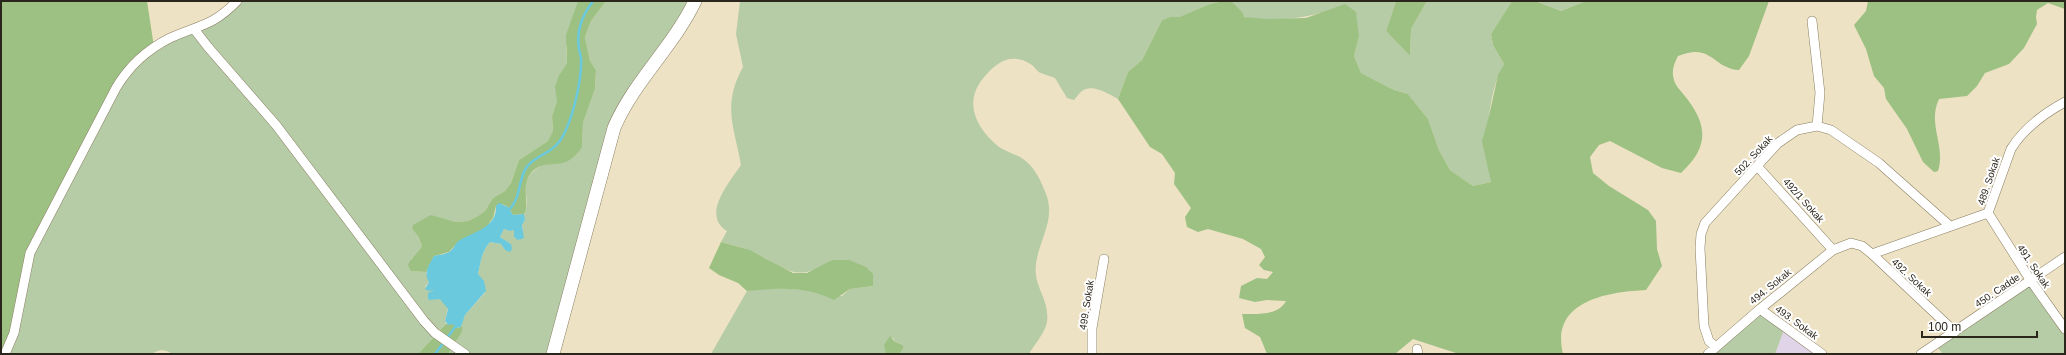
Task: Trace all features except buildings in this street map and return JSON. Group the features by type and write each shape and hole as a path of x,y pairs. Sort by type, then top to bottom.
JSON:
{"street":[{"path":"5,354 14,333 30,254 116,88 127,70 154,47 216,20 237,1"},
{"path":"553,354 570,296 614,128 623,109 643,78 685,22 695,1"},
{"path":"1812,21 1820,93 1817,126 1831,130 1879,163 1950,226"},
{"path":"194,29 276,125 435,333 454,348 465,354"},
{"name":"489. Sokak","path":"1872,254 1988,213 2016,140 2039,118 2064,105"},
{"name":"502. Sokak","path":"1716,347 1709,341 1704,326 1700,248 1701,234 1705,224 1787,135 1807,126 1817,126"},
{"name":"492/1 Sokak","path":"1757,166 1833,250"},
{"name":"491. Sokak","path":"1988,213 2031,281 2065,329"},
{"name":"494. Sokak","path":"1708,354 1760,308 1833,250 1851,243"},
{"name":"492. Sokak","path":"1851,243 1862,246 1872,254 1956,332"},
{"name":"450. Cadde","path":"1921,354 1956,332 2065,257"},
{"name":"499. Sokak","path":"1092,354 1092,328 1104,259"},
{"name":"493. Sokak","path":"1760,308 1822,354"}],"shaded area":[{"path":"1785,327 1822,354 1775,354"}],"green space":[{"path":"1,1 147,1 154,47 127,70 39,234 19,310 1,354"},
{"path":"237,1 578,1 566,47 567,63 559,75 557,101 552,116 553,132 548,141 519,160 511,183 505,191 493,198 485,211 478,216 468,221 455,222 443,220 412,229 418,236 422,246 418,253 411,259 411,271 426,272 429,282 425,287 434,290 430,293 428,298 441,299 448,307 445,321 446,324 418,354 172,354 162,350 152,354 5,354 26,267 127,70"},
{"path":"578,1 606,1 591,21 585,37 590,61 596,70 595,89 583,123 582,147 572,158 565,162 560,164 543,165 533,171 526,183 526,210 524,214 513,215 508,207 502,204 496,206 493,218 487,226 478,233 460,240 449,252 434,256 426,272 411,271 408,265 422,246 418,236 412,229 413,225 431,215 455,222 468,221 478,216 485,211 493,198 505,191 511,183 519,160 548,141 553,131 552,116 557,101 555,87 559,75 567,63 566,35"},
{"path":"606,1 695,1 623,109 553,354 448,354 462,332 462,322 465,315 485,293 484,284 478,274 482,257 487,246 490,242 501,244 505,250 511,244 500,237 504,229 510,231 514,230 514,237 519,240 523,231 522,225 525,220 524,216 527,203 525,187 528,179 533,172 548,161 582,147 583,123 595,89 596,70 590,61 585,37 591,21"},
{"path":"740,1 1223,1 1210,4 1180,18 1170,17 1162,20 1142,60 1128,72 1118,99 1100,90 1091,88 1082,91 1074,100 1067,98 1055,78 1037,71 1032,65 1018,59 1000,62 985,76 978,86 974,95 973,105 978,123 991,140 999,147 1020,157 1031,166 1042,184 1049,203 1048,221 1036,264 1037,280 1046,306 1047,322 1042,335 1029,354 899,354 903,349 903,345 895,342 893,338 889,339 886,354 711,354 747,291 767,288 812,290 823,294 842,296 850,289 873,286 832,260 819,268 808,272 798,273 790,271 748,250 721,242 727,231 720,224 717,216 717,208 724,190 741,165 733,127 731,104 733,93 743,67 736,34"},
{"path":"1225,1 1396,1 1386,31 1410,56 1411,29 1427,1 1512,1 1491,34 1493,45 1504,64 1494,91 1488,122 1488,153 1491,182 1473,186 1450,170 1439,150 1428,119 1408,94 1394,90 1361,73 1354,56 1359,37 1320,13 1304,17 1271,20 1252,19 1245,17 1234,10"},
{"path":"1231,1 1242,12 1244,17 1266,19 1306,18 1345,4 1356,12 1359,37 1354,56 1361,73 1394,90 1408,94 1428,119 1439,150 1450,170 1473,186 1491,182 1482,141 1498,75 1504,64 1493,45 1491,34 1512,1 1535,1 1561,11 1586,1 1769,1 1749,56 1739,70 1723,65 1711,57 1698,52 1689,52 1678,56 1673,68 1674,80 1695,110 1702,129 1700,147 1690,164 1681,173 1662,168 1610,141 1599,145 1590,157 1593,173 1609,186 1648,210 1656,221 1657,249 1662,266 1646,290 1615,293 1599,297 1585,303 1573,311 1565,322 1561,336 1563,354 1459,354 1413,339 1395,354 1267,354 1260,337 1245,328 1242,314 1273,312 1282,306 1286,301 1267,300 1255,302 1239,298 1241,286 1257,278 1267,279 1273,272 1264,270 1259,265 1265,257 1261,249 1243,239 1208,229 1198,232 1187,227 1185,217 1191,208 1174,184 1175,173 1162,154 1150,147 1118,99 1128,72 1142,60 1162,20 1170,17 1180,17 1210,4"},
{"path":"1396,1 1427,1 1411,29 1410,56 1386,31"},
{"path":"1535,1 1586,1 1561,11"},
{"path":"1868,1 2065,1 2065,9 2048,3 2037,10 2037,24 2024,48 2009,64 1985,73 1977,86 1967,96 1939,99 1935,117 1940,162 1938,171 1934,172 1923,162 1907,129 1886,99 1884,88 1874,76 1866,49 1854,25 1866,11"},
{"path":"721,242 750,250 793,273 807,273 832,260 849,260 866,267 873,274 873,286 850,289 834,300 823,295 802,290 770,289 747,291 738,283 719,275 709,268"},
{"path":"2031,281 2065,329 2065,354 1943,354 1935,345"},
{"path":"1760,309 1785,327 1775,354 1713,354"},
{"path":"446,324 453,324 458,328 462,326 462,332 448,354 418,354"},
{"path":"890,336 895,342 903,345 903,349 899,354 886,354 884,345"}],"water":[{"path":"499,203 508,207 513,215 524,214 525,220 522,225 524,238 518,240 514,237 514,230 510,231 504,229 500,237 511,244 512,249 510,252 505,250 501,244 490,242 483,253 478,274 484,281 486,291 465,315 461,327 456,328 453,324 448,325 445,321 448,309 440,299 429,300 428,293 434,290 429,291 425,289 429,282 427,279 427,272 429,266 434,256 449,252 460,240 489,224 493,219 496,206"}],"waterway":[{"path":"509,210 516,200 523,173 526,168 535,159 556,146 561,140 568,125 576,99 581,72 578,42 579,29 583,18 593,1"},
{"path":"447,338 455,327"},
{"path":"435,354 444,342"}]}
